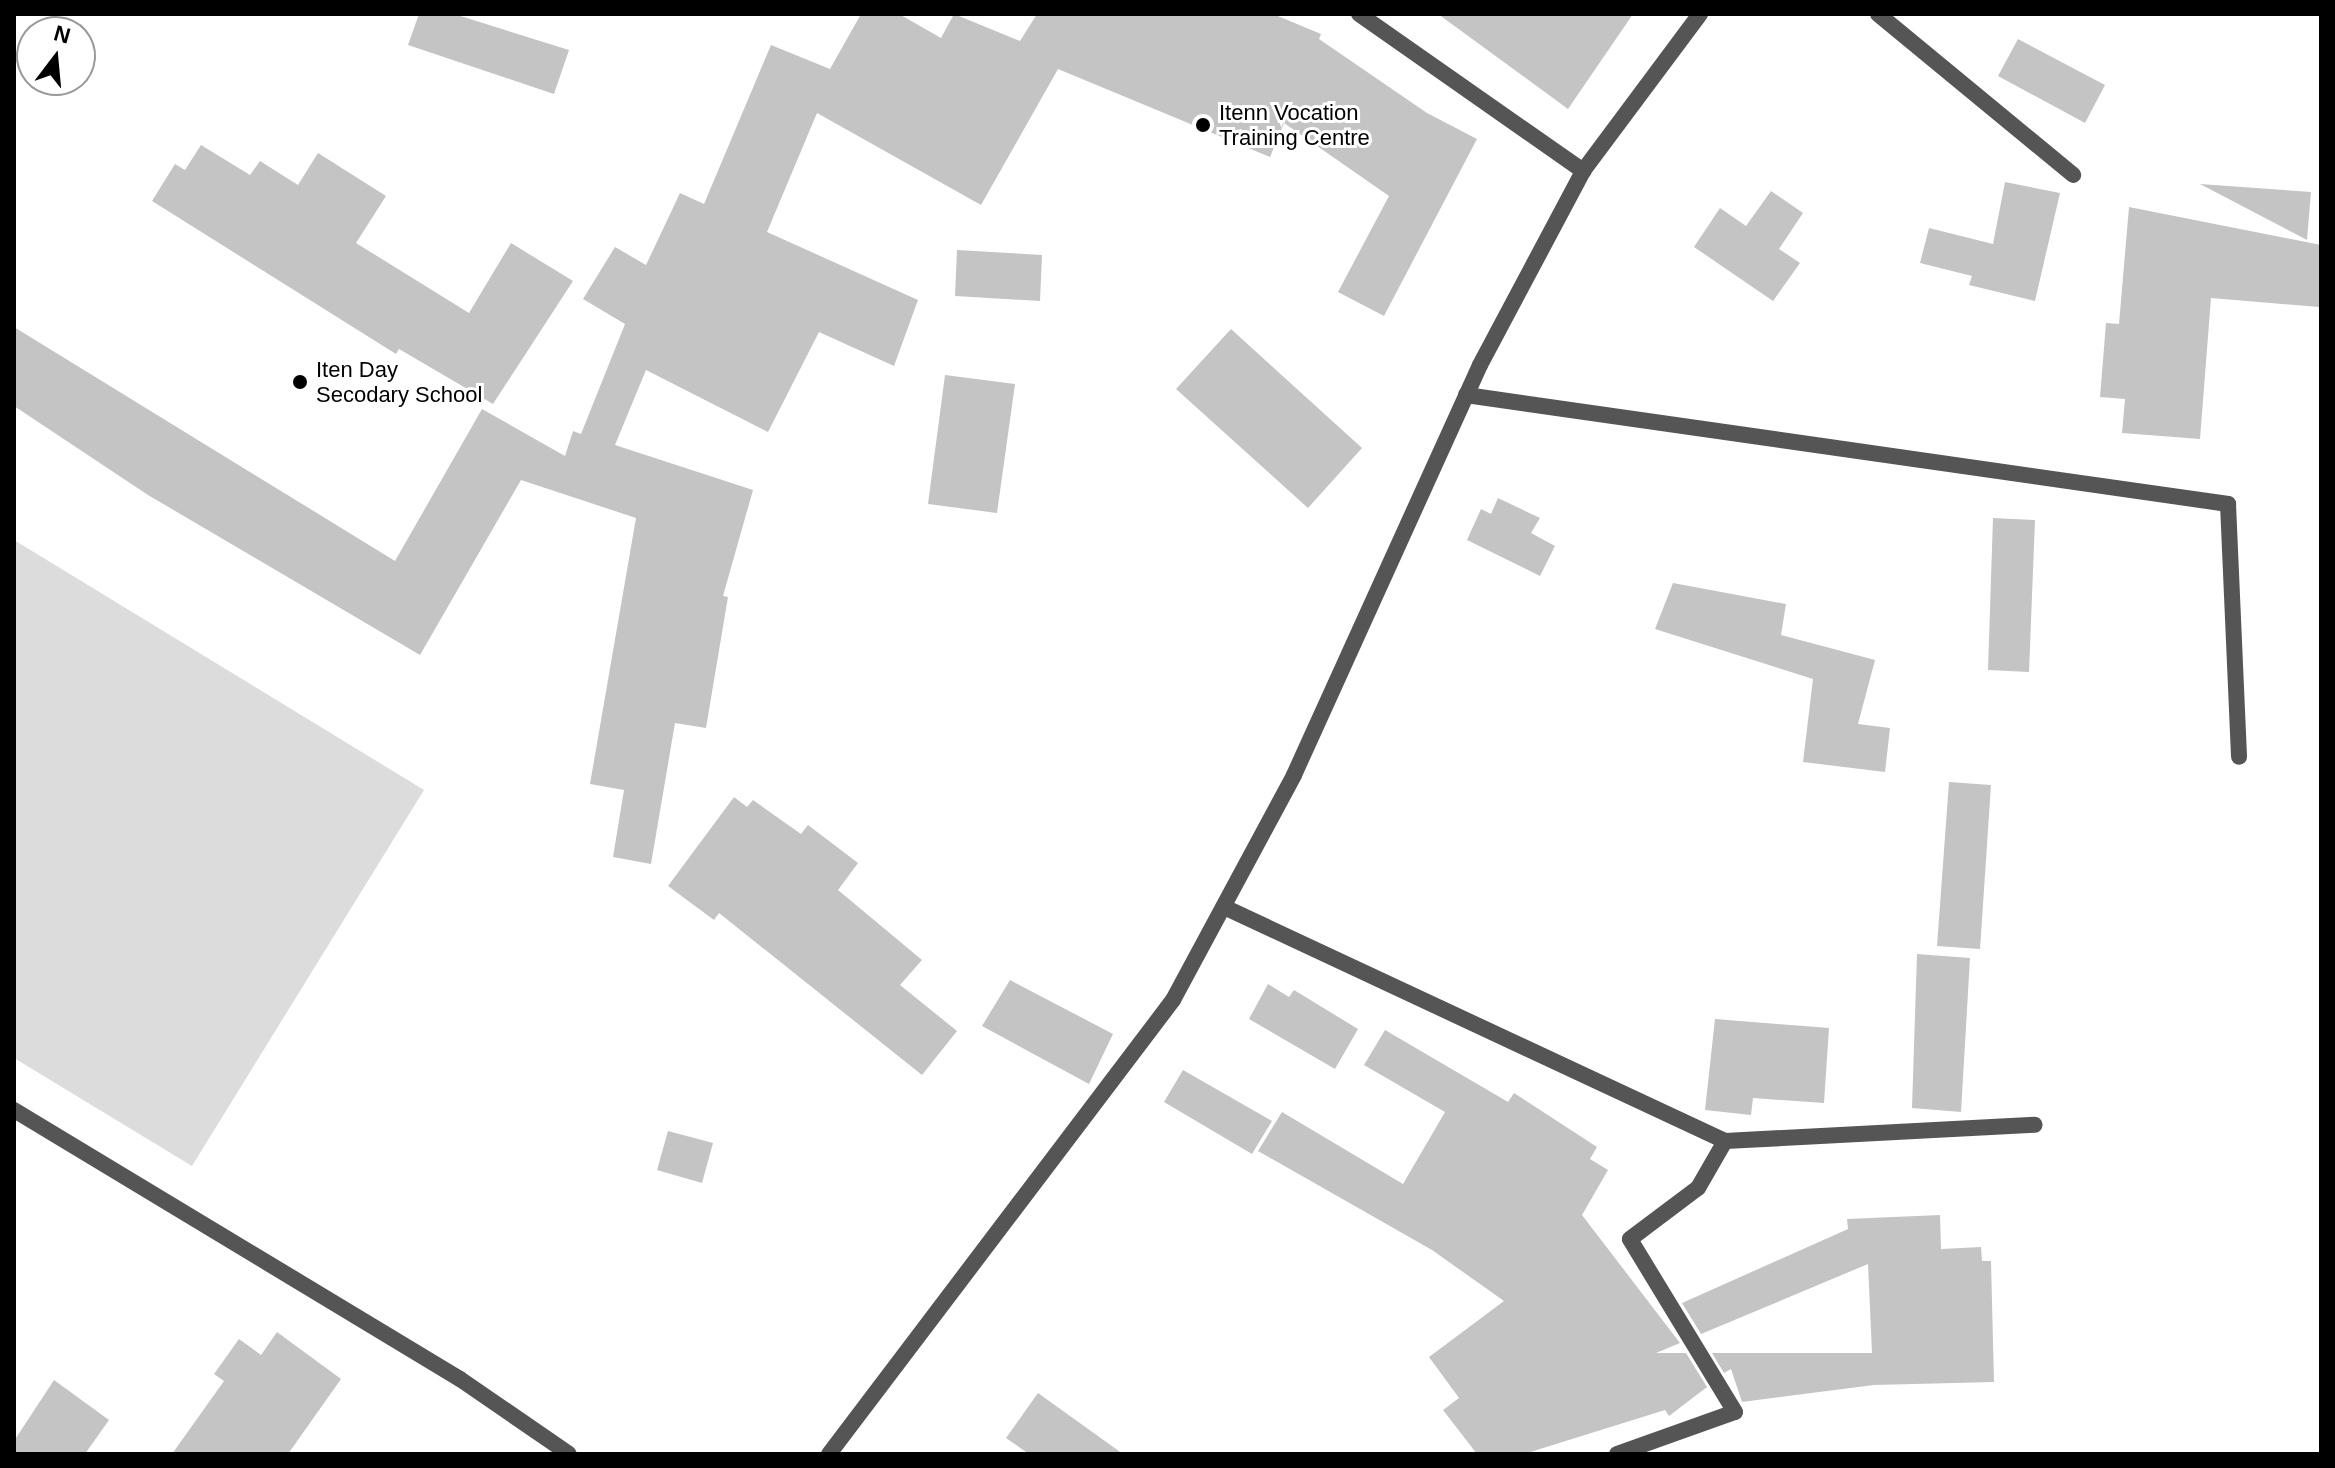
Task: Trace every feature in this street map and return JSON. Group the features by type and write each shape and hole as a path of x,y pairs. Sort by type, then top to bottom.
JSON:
{"street":[{"path":"1359,14 1583,171"},
{"path":"829,1454 1173,1000 1294,775 1466,395 1583,171 1700,14"},
{"path":"1878,14 2073,175"},
{"path":"1466,395 2228,504 2239,757"},
{"path":"1224,907 1725,1141 2035,1125"},
{"path":"14,1110 460,1379 569,1454"},
{"path":"1617,1454 1735,1412 1630,1239 1698,1188 1725,1141"}],"shaded area":[{"path":"14,540 424,790 192,1166 14,1058"}],"building":[{"path":"419,14 454,14 569,50 554,94 408,45"},
{"path":"861,14 899,14 941,38 954,14 1020,41 1037,14 1273,14 1321,34 1319,39 1427,113 1477,139 1384,316 1338,292 1389,196 1284,123 1270,157 1058,69 981,205 817,113 767,232 918,300 894,366 819,332 768,432 646,370 615,445 753,490 723,596 728,597 706,728 675,723 651,864 613,857 624,790 590,784 636,518 521,480 420,655 148,495 14,406 14,327 395,561 482,409 565,456 573,431 581,434 625,324 583,299 615,247 646,265 680,193 704,204 771,45 830,69"},
{"path":"1438,14 1633,14 1568,109"},
{"path":"2018,39 2105,85 2085,123 1998,76"},
{"path":"201,145 250,175 260,161 298,185 318,153 386,196 356,243 469,313 511,243 573,281 493,404 399,349 396,354 152,201 175,164 185,170"},
{"path":"2005,182 2060,193 2035,301 1969,285 1972,276 1920,263 1929,228 1993,244"},
{"path":"2200,184 2311,192 2307,240"},
{"path":"1771,191 1803,213 1779,249 1800,263 1773,301 1694,247 1720,208 1746,226"},
{"path":"2129,207 2321,245 2319,307 2211,298 2200,439 2122,433 2125,399 2100,397 2106,323 2119,324"},
{"path":"957,250 1042,255 1040,301 955,296"},
{"path":"1231,329 1362,448 1308,508 1176,389"},
{"path":"945,375 1015,384 997,513 928,504"},
{"path":"1498,498 1540,518 1531,533 1555,546 1540,576 1467,540 1481,509 1491,514"},
{"path":"1993,518 2035,520 2029,672 1988,670"},
{"path":"1673,583 1786,604 1781,635 1875,660 1858,724 1890,728 1885,772 1803,762 1813,679 1655,629"},
{"path":"1949,782 1991,785 1980,949 1937,946"},
{"path":"734,797 747,807 753,800 801,834 808,825 858,863 838,890 922,960 900,985 957,1031 922,1075 719,913 714,920 668,886"},
{"path":"1917,954 1970,958 1961,1112 1912,1108"},
{"path":"1010,980 1113,1034 1089,1084 982,1026"},
{"path":"1268,984 1289,997 1294,990 1358,1029 1335,1069 1249,1019"},
{"path":"1715,1019 1829,1028 1824,1103 1753,1098 1751,1115 1705,1110"},
{"path":"1385,1030 1508,1102 1514,1093 1597,1147 1590,1159 1608,1170 1582,1215 1680,1343 1656,1353 1686,1353 1707,1387 1669,1416 1665,1410 1524,1454 1477,1454 1443,1410 1459,1398 1429,1357 1504,1301 1432,1250 1258,1151 1282,1112 1403,1184 1445,1112 1364,1065"},
{"path":"1183,1070 1272,1121 1252,1154 1164,1102"},
{"path":"668,1131 713,1143 702,1183 657,1170"},
{"path":"1940,1215 1941,1249 1981,1247 1982,1261 1991,1261 1994,1382 1874,1385 1742,1402 1731,1369 1724,1373 1712,1353 1872,1353 1868,1264 1701,1334 1682,1303 1848,1229 1847,1219"},
{"path":"277,1332 341,1379 288,1454 172,1454 224,1381 214,1374 239,1339 261,1355"},
{"path":"54,1380 109,1420 85,1454 14,1454 14,1441"},
{"path":"1038,1393 1123,1454 1029,1454 1006,1438"}],"place":[{"name":"Itenn Vocation Training Centre","path":"1203,125"},
{"name":"Iten Day Secodary School","path":"300,382"}]}
